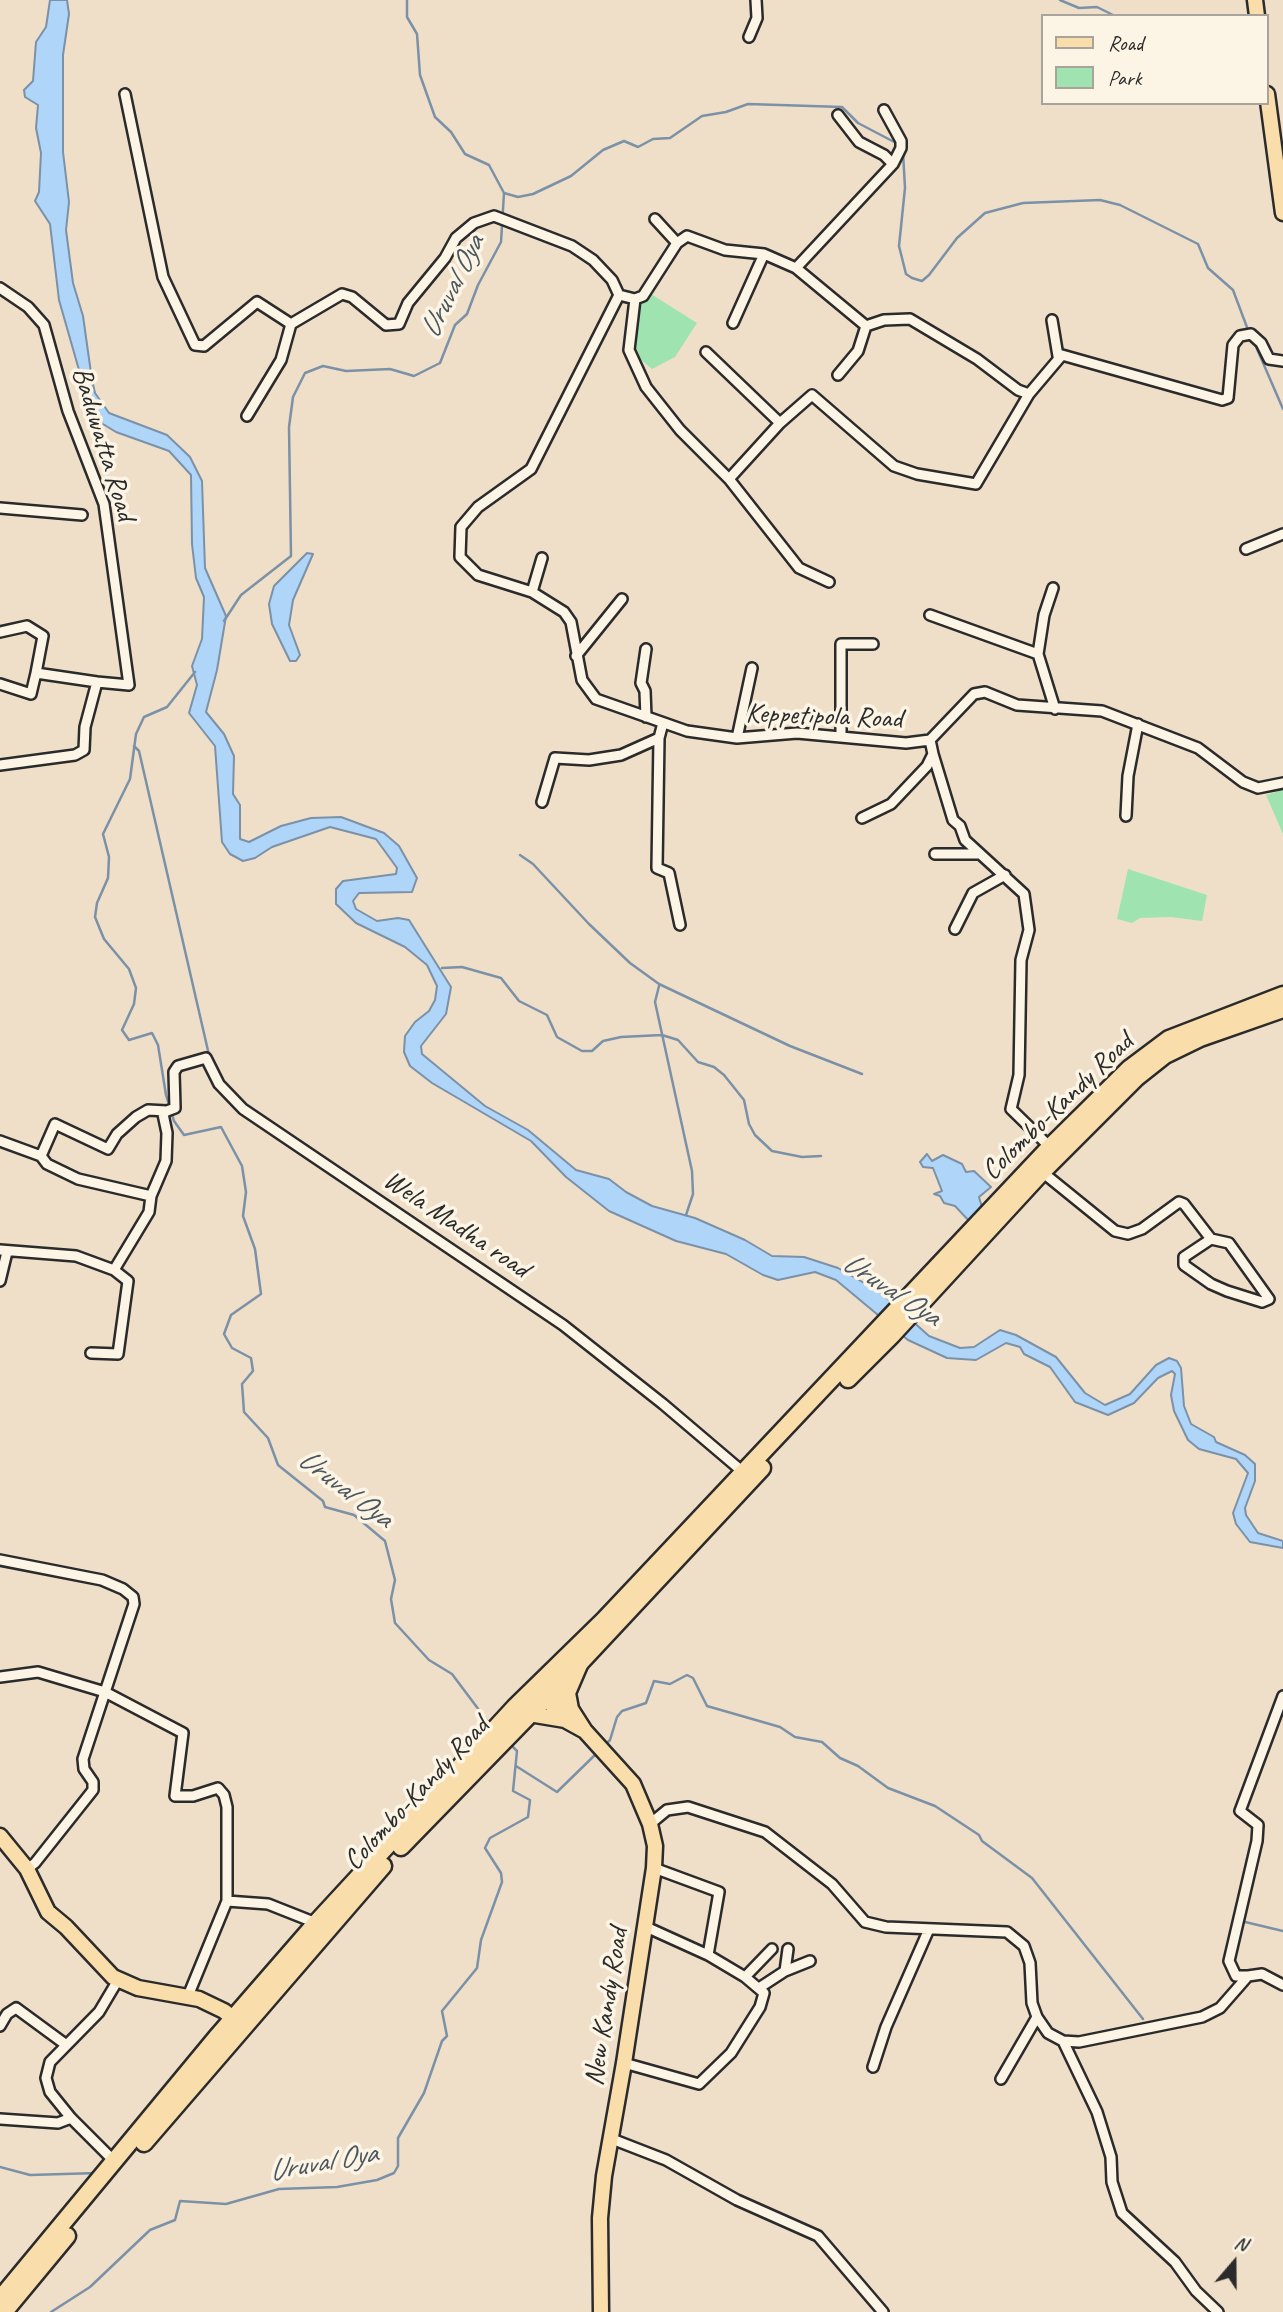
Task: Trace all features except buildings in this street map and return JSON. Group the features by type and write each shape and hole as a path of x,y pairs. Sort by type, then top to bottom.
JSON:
{"highway":[{"name":"Colombo-Kandy Road","path":"1038,1169 1050,1147 1129,1069 1169,1039 1283,995"},
{"name":"Colombo-Kandy Road","path":"543,1690 580,1663 786,1435 887,1332 1038,1169 1136,1078 1166,1055 1200,1038 1283,1009"},
{"name":"Colombo-Kandy Road","path":"4,2312 316,1923 519,1717 743,1472 786,1435"},
{"name":"Colombo-Kandy Road","path":"0,2299 237,2022 395,1853 474,1761"}],"main road":[{"path":"1268,105 1283,214"},
{"path":"519,1717 568,1714 568,1693 580,1663"},
{"name":"New Kandy Road","path":"543,1690 589,1735 633,1784 650,1824 655,1846 654,1868 600,2218 601,2312"},
{"path":"0,1836 27,1869 48,1912 66,1927 100,1967 118,1980 138,1988 188,1996 211,2004 237,2022"}],"street":[{"path":"749,37 757,18 756,0"},
{"path":"125,94 163,277 195,345 204,346 257,302 261,302 291,324"},
{"path":"796,268 893,164 901,148 901,141 884,110"},
{"path":"838,115 859,142 884,155 893,164"},
{"path":"247,416 281,360 291,324 342,294 352,297 386,325 399,324 408,303 445,258 456,238 474,223 501,217 572,246 593,260 612,281 618,295 635,299 643,296 677,243 687,236 697,237 725,250 764,254 796,268 866,326"},
{"path":"655,219 677,243"},
{"path":"733,323 764,254"},
{"name":"Baduwatta Road","path":"0,288 28,307 44,325 75,434 104,504 129,685 96,681"},
{"name":"Keppetipola Road","path":"618,295 531,469 478,507 461,527 460,557 478,575 532,592 564,612 571,622 582,680 596,699 687,731 737,738 797,733 906,743 930,740 974,694 985,692 1017,705 1102,710 1198,748 1243,782 1258,788 1283,783"},
{"path":"635,299 629,349 646,387 680,430 729,479 799,568 829,582"},
{"path":"866,326 884,320 910,319 977,359 1017,390 1029,394"},
{"path":"729,479 780,424 812,395 894,466 917,474 976,484 1029,394 1058,356 1052,320"},
{"path":"838,375 858,351 866,326"},
{"path":"1058,356 1222,400 1228,398 1233,345 1240,336 1251,334 1261,342 1269,359 1283,361"},
{"path":"706,352 780,424"},
{"name":"Baduwatta Road","path":"0,508 82,515"},
{"path":"1246,549 1283,534"},
{"path":"532,592 542,558"},
{"path":"1053,588 1044,615 1038,654 1055,709"},
{"path":"576,656 622,599"},
{"path":"930,615 1038,654"},
{"path":"0,632 27,626 43,636 31,694 0,684"},
{"path":"841,736 841,644 873,644"},
{"path":"646,649 641,683 645,691 646,716"},
{"path":"737,738 752,668"},
{"path":"0,765 75,755 84,750 85,727 96,681 36,673"},
{"path":"663,723 659,738 657,868 669,873 680,925"},
{"path":"1126,816 1128,776 1138,724"},
{"path":"542,802 555,758 589,760 621,755 659,738"},
{"path":"930,740 953,820 977,854 1024,894 1029,930 1021,960 1019,1075 1011,1109 1050,1147"},
{"path":"862,817 891,804 927,766 933,754"},
{"path":"935,854 977,854"},
{"path":"955,929 973,893 1005,876"},
{"name":"Wela Madha road","path":"171,1110 174,1072 178,1066 206,1058 219,1084 243,1109 563,1325 743,1472"},
{"path":"41,1156 55,1124 108,1149 117,1134 136,1117 148,1110 171,1110"},
{"path":"114,1270 149,1212 151,1196 166,1161 167,1133 163,1114 171,1110"},
{"path":"0,1141 41,1156 47,1164 78,1179 151,1196"},
{"path":"1038,1169 1115,1231 1128,1234 1142,1229 1180,1202 1211,1239 1229,1243 1269,1299 1248,1299 1227,1291 1211,1284 1184,1265 1184,1256 1211,1239"},
{"path":"0,1281 4,1251 76,1256 114,1270 128,1281 118,1354 90,1353"},
{"path":"0,1560 102,1580 123,1589 133,1597 130,1617 83,1759 84,1769 93,1782 93,1790 27,1869"},
{"path":"0,1677 38,1672 104,1692 183,1733 175,1796 193,1796 218,1788 224,1795 228,1807 227,1901 215,1937 188,1996"},
{"path":"1283,1696 1240,1811 1258,1825 1257,1841 1228,1961 1236,1976 1262,1974 1283,1984"},
{"path":"650,1824 667,1810 688,1807 765,1832 832,1885 865,1922 886,1927 1007,1932 1024,1946 1030,1963 1032,2003 1037,2017 1048,2033 1063,2041 1079,2042 1202,2017 1220,2008 1248,1976"},
{"path":"654,1868 719,1892 708,1955"},
{"path":"227,1901 268,1904 316,1923"},
{"path":"624,2063 699,2084 731,2053 753,2019 764,1993 745,1977 708,1955 644,1926"},
{"path":"873,2067 886,2027 929,1929"},
{"path":"745,1977 772,1949"},
{"path":"785,1971 788,1949"},
{"path":"759,1988 785,1971 810,1961"},
{"path":"115,2162 71,2118 50,2092 46,2078 50,2062 99,2012 118,1980"},
{"path":"0,2026 7,2014 16,2008 65,2044"},
{"path":"1002,2080 1037,2017"},
{"path":"1063,2041 1097,2112 1111,2157 1112,2182 1122,2213 1175,2262 1196,2291 1219,2312"},
{"path":"0,2119 58,2123 71,2118"},
{"path":"611,2139 666,2160 737,2200 818,2236 883,2312"}],"green space":[{"path":"651,294 697,323 675,357 652,369 629,350 635,299"},
{"path":"1283,790 1283,834 1266,795"},
{"path":"1128,869 1207,895 1202,921 1171,917 1140,918 1132,923 1117,919"}],"water":[{"path":"50,0 67,0 69,14 63,55 63,152 69,202 66,230 73,283 83,316 92,380 95,393 109,413 167,435 190,457 202,481 205,568 226,616 217,670 206,712 224,734 234,756 233,794 240,805 240,839 249,842 281,826 311,818 341,817 384,833 399,846 417,878 412,892 359,893 353,901 356,909 377,921 398,918 409,920 451,987 446,1014 421,1046 422,1054 485,1106 528,1130 576,1170 609,1179 652,1206 695,1218 745,1240 772,1256 804,1257 838,1268 880,1292 929,1336 960,1348 974,1347 1000,1330 1016,1335 1056,1357 1085,1393 1105,1405 1130,1394 1156,1365 1169,1358 1177,1361 1181,1368 1184,1406 1191,1424 1214,1437 1216,1442 1245,1455 1255,1464 1255,1481 1245,1508 1246,1515 1258,1533 1283,1541 1283,1548 1250,1542 1236,1524 1233,1513 1248,1473 1236,1459 1199,1449 1188,1440 1174,1411 1171,1395 1175,1374 1172,1371 1158,1378 1134,1403 1108,1415 1075,1402 1050,1367 1024,1354 1020,1347 1006,1343 976,1360 947,1358 908,1340 836,1280 815,1272 778,1280 763,1275 726,1254 676,1241 609,1211 566,1177 531,1141 432,1083 410,1066 404,1052 405,1036 415,1022 429,1011 435,1000 437,986 427,965 405,947 356,923 336,904 336,889 343,881 396,874 397,868 376,839 330,827 272,847 255,858 243,861 230,854 222,842 215,746 189,713 197,685 192,666 202,639 204,597 196,578 192,544 191,475 169,451 116,432 98,421 93,407 83,398 80,388 83,384 59,300 50,224 35,201 39,192 41,153 36,128 38,105 25,97 24,90 33,81 36,42 46,27"},
{"path":"307,553 313,554 293,600 289,625 300,655 296,661 290,661 272,624 269,604 274,586"},
{"path":"927,1154 932,1161 943,1155 962,1164 966,1172 974,1171 991,1187 979,1197 983,1211 971,1223 955,1206 944,1203 940,1196 934,1194 942,1191 933,1168 923,1167 920,1162"}],"waterway":[{"path":"407,0 407,17 417,34 420,75 435,117 451,132 465,154 489,165 504,193"},
{"path":"1060,0 1079,8 1097,7 1111,14"},
{"name":"Uruval Oya","path":"224,621 241,595 291,556 289,427 293,397 305,373 323,366 346,371 390,369 414,376 440,363 455,325 467,314 478,285 501,242 504,193 518,197 533,194 571,176 603,150 624,141 638,147 653,139 670,138 702,116 726,112 748,104 842,107 858,123 898,144"},
{"name":"Uruval Oya","path":"903,152 905,188 899,246 906,274 912,278 922,281 929,275 957,238 985,213 1023,203 1100,200 1120,205 1198,244 1208,268 1233,290 1248,330"},
{"name":"Uruval Oya","path":"1254,342 1283,409"},
{"name":"Uruval Oya","path":"195,672 167,707 144,717 136,734 130,779 103,834 109,857 108,878 97,903 95,917 104,939 129,969 136,988 134,1004 122,1030 129,1040 152,1033 158,1045 166,1095 174,1121 184,1135 221,1127 242,1166 246,1192 243,1216 255,1249 261,1294 231,1315 224,1334 232,1348 251,1358 253,1371 242,1384 244,1412 268,1438 278,1465 323,1501 325,1507 354,1515 385,1541 395,1580 391,1599 395,1623 429,1660 452,1674 491,1726"},
{"path":"134,746 139,751 209,1055"},
{"path":"520,855 533,864 630,963 659,984 790,1046 862,1074"},
{"path":"442,968 462,967 501,978 519,1001 547,1015 557,1037 582,1051 592,1051 603,1041 621,1037 662,1035 678,1040 698,1062 714,1067 724,1075 744,1100 749,1124 755,1135 772,1151 802,1157 821,1156"},
{"path":"659,986 655,1002 692,1171 693,1194 686,1215"},
{"path":"245,1105 289,1134"},
{"path":"326,1160 562,1318 622,1366"},
{"path":"604,1746 610,1740 617,1717 622,1711 646,1703 654,1681 670,1684 687,1675 693,1678 707,1706 780,1727 795,1737 822,1742 840,1758 858,1766 888,1788 935,1806 979,1835 982,1841 1032,1878 1143,2019"},
{"name":"Uruval Oya","path":"51,2312 90,2287 150,2230 175,2220 180,2201 226,2204 279,2189 337,2187 377,2180 394,2173 398,2166 398,2138 424,2093 442,2041 447,2036 442,2011 477,1968 481,1940 502,1882 501,1873 485,1848 490,1838 528,1817 530,1800 513,1791 517,1751 511,1745"},
{"path":"516,1766 557,1792 597,1753"},
{"path":"1241,1921 1283,1931"},
{"path":"0,2167 30,2175 98,2173"}]}
